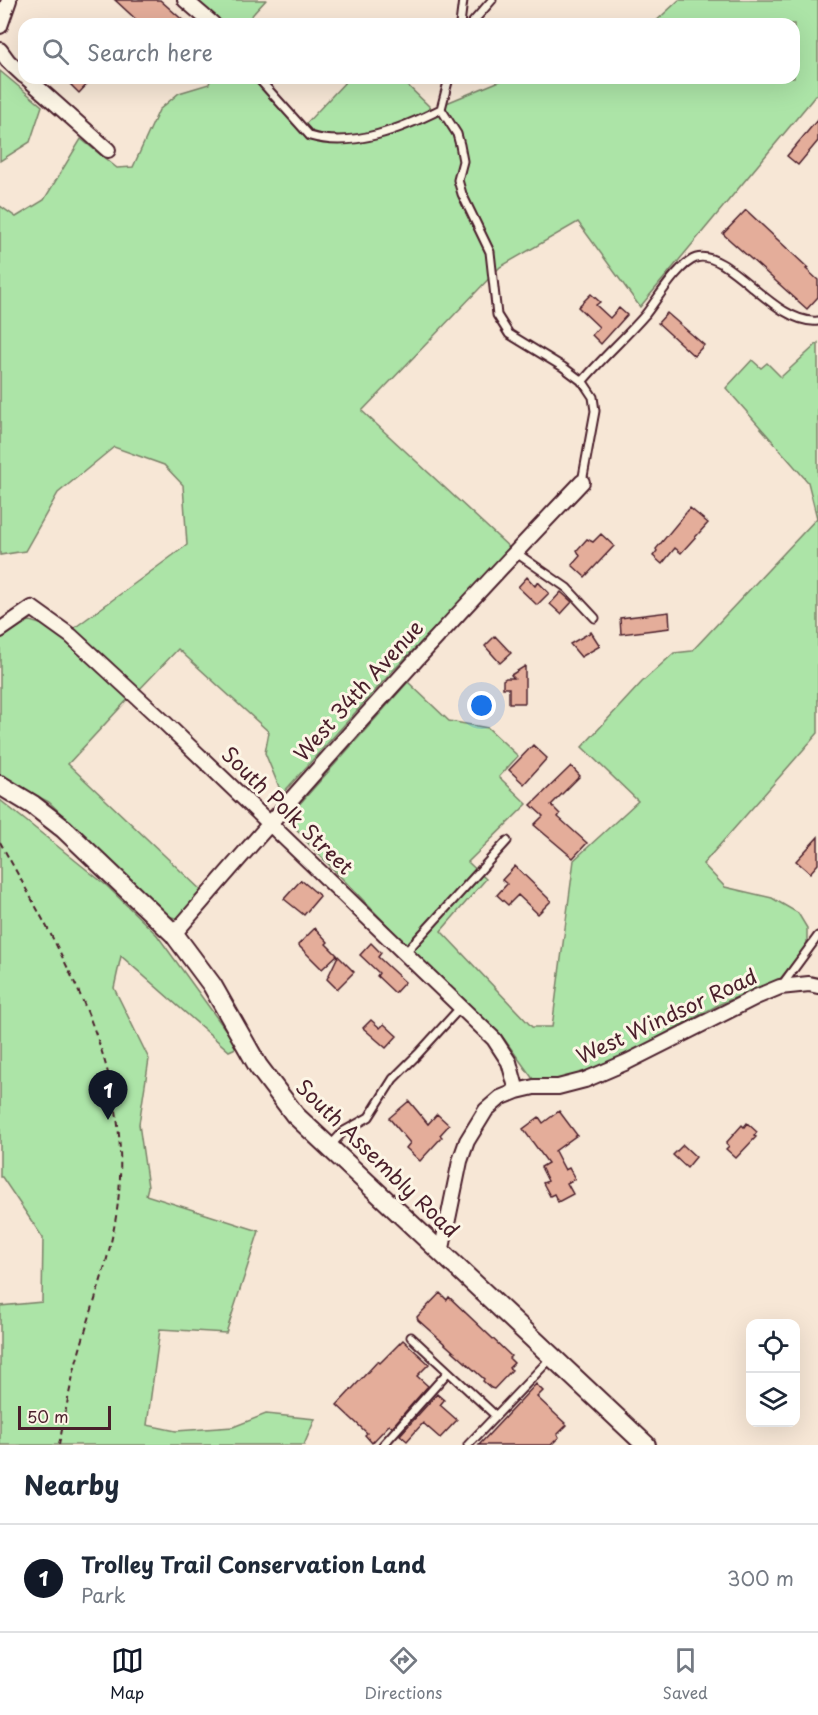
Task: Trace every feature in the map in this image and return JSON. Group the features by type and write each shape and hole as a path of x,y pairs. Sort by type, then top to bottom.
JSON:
{"street":[{"path":"0,26 9,0"},
{"path":"186,0 206,18"},
{"path":"0,50 18,70"},
{"path":"33,84 108,150"},
{"name":"West 34th Avenue","path":"174,934 269,824 515,552 582,482"},
{"name":"South Polk Street","path":"0,630 32,608 79,644 494,1040 509,1062 517,1091"},
{"name":"South Assembly Road","path":"0,785 64,829 174,934 212,985 258,1066 285,1103 328,1148 646,1445"},
{"name":"West Windsor Road","path":"441,1253 460,1161 467,1141 486,1110 500,1098 534,1087 558,1087 585,1080 627,1062 780,987 813,985"}],"lane":[{"path":"461,18 463,0"},
{"path":"476,18 492,0"},
{"path":"263,84 310,136 322,140 344,140 380,133 419,120 441,109"},
{"path":"447,84 441,109 457,134 463,161 458,180 462,194 490,252 497,315 509,334 563,367 582,382 593,397 595,411 582,482"},
{"path":"582,382 600,360 644,316 685,264 704,256 726,267 768,300 797,318 810,322 818,321"},
{"path":"515,552 567,588 595,618"},
{"path":"405,953 507,841"},
{"path":"780,987 818,936"},
{"path":"328,1148 344,1131 369,1117 393,1079 460,1008"},
{"path":"411,1337 496,1416"},
{"path":"468,1445 552,1357"},
{"path":"384,1444 448,1372"}],"path":[{"path":"0,842 52,935 86,1010 101,1046 118,1116 121,1160 118,1203 111,1244 77,1359 59,1445"}],"green space":[{"path":"195,0 266,0 250,18 214,18"},
{"path":"679,0 818,0 818,96 816,95 640,307 578,222 500,267 362,411 511,549 391,673 282,794 265,753 269,732 178,649 138,691 73,629 187,545 183,485 164,465 114,447 58,493 25,551 0,555 0,206 16,217 44,200 81,139 117,168 133,167 159,110 179,93 209,84 260,84 300,130 343,84 406,84 432,109 492,84 800,84 800,18 660,18"},
{"path":"0,71 42,106 30,142 0,161"},
{"path":"818,343 818,733 703,864 725,887 772,898 798,913 807,928 807,945 780,979 720,1004 624,1056 568,1078 551,1082 533,1079 502,1036 393,931 304,839 288,817 408,682 449,721 488,728 518,756 499,777 527,804 468,862 486,879 441,931 532,1027 552,1027 574,860 638,801 582,747 642,682 674,653 692,651 817,518 808,482 726,388 752,360 761,368 767,363 781,377"},
{"path":"30,621 50,627 130,697 68,764 203,892 179,919 168,916 49,802 0,776 0,637 17,625"},
{"path":"0,800 107,886 157,935 238,1047 229,1051 121,956 114,988 149,1059 139,1124 148,1187 146,1195 259,1231 226,1333 160,1329 147,1425 176,1431 233,1427 266,1414 315,1419 304,1445 0,1445 0,1306 42,1302 43,1238 0,1177"}],"building":[{"path":"115,0 160,0 180,18 134,18"},
{"path":"70,84 87,84 79,93"},
{"path":"818,119 818,141 798,165 787,156"},
{"path":"746,210 818,280 818,297 807,309 723,234"},
{"path":"591,294 600,302 596,305 610,318 619,308 627,315 601,344 592,335 599,327 578,307"},
{"path":"667,313 704,345 694,356 658,323"},
{"path":"690,508 708,523 681,553 675,548 662,564 653,556 656,549"},
{"path":"601,534 614,546 585,577 572,565 580,556 577,550 587,539 593,542"},
{"path":"527,577 535,586 538,582 549,593 537,605 518,587"},
{"path":"561,592 572,602 561,614 550,604"},
{"path":"669,612 670,628 621,634 620,618"},
{"path":"591,632 600,646 581,657 570,644"},
{"path":"495,636 511,653 500,663 485,646"},
{"path":"525,666 525,703 509,703 509,688 503,688 503,680 514,678 511,675"},
{"path":"533,745 547,758 524,784 509,770"},
{"path":"571,766 580,776 551,805 560,814 558,817 587,843 573,858 534,825 543,816 531,805"},
{"path":"818,837 818,864 810,873 796,861"},
{"path":"515,866 551,901 538,914 518,895 508,905 497,895 507,884 502,880"},
{"path":"301,880 320,896 304,915 284,899"},
{"path":"315,928 337,955 322,969 298,945"},
{"path":"371,943 381,953 378,957 405,982 395,993 360,955"},
{"path":"338,956 354,972 337,989 327,979"},
{"path":"371,1020 380,1028 384,1024 397,1036 386,1048 363,1028"},
{"path":"409,1101 428,1124 437,1114 449,1125 440,1135 442,1137 420,1161 406,1148 410,1143 389,1118"},
{"path":"559,1111 577,1135 555,1151 565,1170 569,1168 575,1179 567,1183 573,1194 558,1202 554,1194 550,1196 543,1183 548,1181 541,1167 548,1163 523,1129 539,1117 543,1123"},
{"path":"747,1123 757,1132 754,1136 756,1137 736,1158 726,1149 729,1146 726,1143 742,1125 744,1127"},
{"path":"683,1145 696,1157 687,1168 673,1155"},
{"path":"440,1293 447,1300 449,1297 511,1356 509,1358 514,1363 509,1368 512,1370 494,1389 418,1320 417,1317"},
{"path":"403,1340 429,1364 417,1376 428,1386 392,1427 389,1425 372,1443 365,1435 367,1433 337,1405 378,1361 380,1363"},
{"path":"536,1384 543,1391 537,1397 567,1425 557,1435 559,1437 551,1445 479,1445"},
{"path":"437,1394 444,1400 440,1405 457,1420 440,1438 423,1423 407,1441 400,1435"}],"place":[{"name":"Trolley Trail Conservation Land","path":"108,1120"}]}
